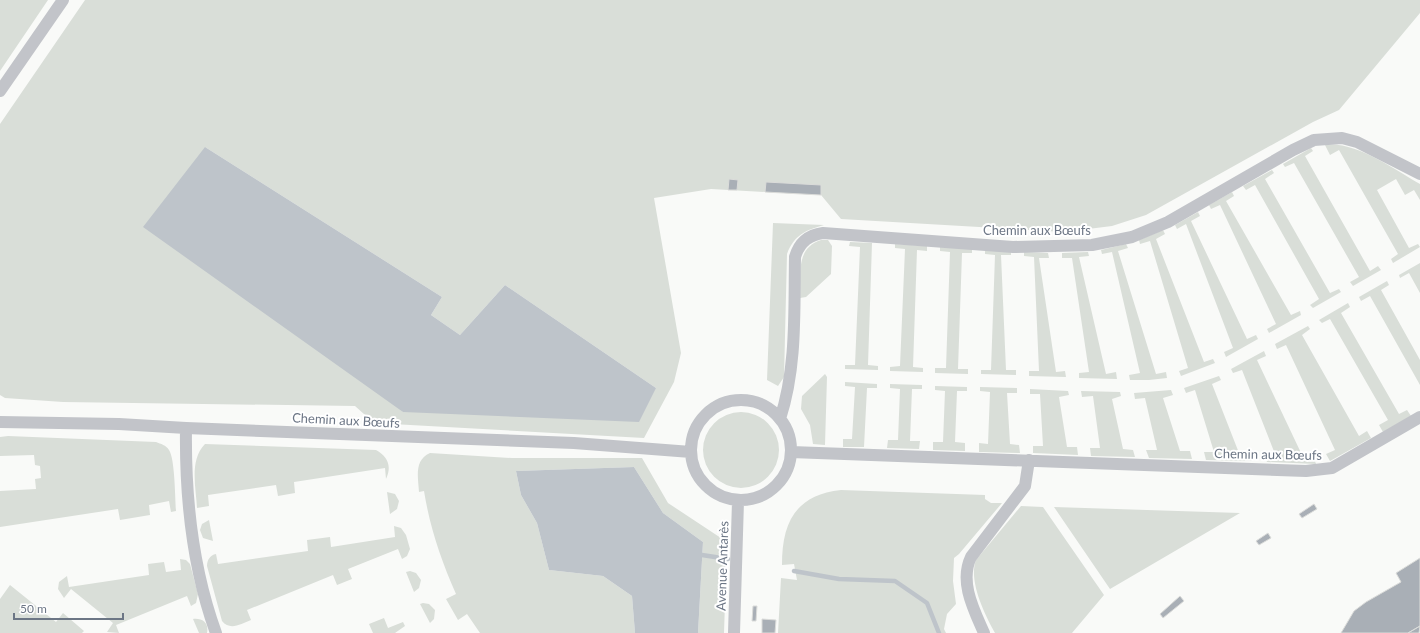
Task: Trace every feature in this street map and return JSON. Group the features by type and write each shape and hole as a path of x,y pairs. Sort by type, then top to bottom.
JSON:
{"street":[{"path":"0,91 63,0"},
{"name":"Chemin aux Bœufs","path":"780,419 787,398 792,359 795,257 802,243 813,235 823,234 1012,247 1092,245 1132,237 1168,222 1293,150 1314,140 1342,138 1356,142 1420,174"},
{"path":"738,400 754,402 768,408 780,419 790,440 791,452 788,468 780,482 768,492 754,499 738,501 724,498 710,490 700,480 693,467 691,452 692,436 699,422 710,411 723,403 738,400"},
{"name":"Chemin aux Bœufs","path":"791,452 1306,471 1332,468 1420,417"},
{"name":"Chemin aux Bœufs","path":"0,422 119,424 186,428 574,443 691,452"},
{"path":"186,428 186,485 191,530 199,575 216,633"},
{"path":"984,633 973,606 965,578 966,566 971,557 1025,486 1028,460"},
{"name":"Avenue Antarès","path":"734,633 738,501"}],"shaded area":[{"path":"0,0 48,0 0,71"},
{"path":"85,0 1420,0 1420,13 1339,110 1313,122 1146,215 1112,226 1064,232 841,219 821,195 711,189 654,198 681,353 674,382 644,438 374,423 355,406 63,402 5,398 0,395 0,124","holes":["205,147 442,297 431,315 460,335 505,285 656,388 403,412"]},
{"path":"1325,145 1349,147 1362,152 1374,157 1420,184 1420,200 1414,190 1405,195 1396,179 1377,190 1409,248 1418,244 1420,247 1393,263 1391,259 1398,254 1339,150 1330,155"},
{"path":"205,147 442,297 431,315 460,335 505,285 656,388 639,422 403,412 143,227"},
{"path":"1311,148 1313,151 1305,156 1370,271 1378,266 1381,270 1353,286 1350,282 1359,277 1294,163 1285,167 1283,164"},
{"path":"1272,170 1274,173 1265,179 1330,293 1339,289 1341,292 1313,308 1310,305 1319,299 1255,185 1246,190 1243,186"},
{"path":"1232,192 1234,196 1226,201 1291,315 1300,311 1301,315 1269,333 1267,329 1276,324 1220,205 1211,209 1209,205"},
{"path":"1198,212 1200,216 1191,221 1247,339 1256,335 1258,339 1226,357 1224,352 1233,348 1186,224 1177,229 1175,225"},
{"path":"773,223 824,225 801,234 793,242 787,254 784,377 778,386 767,380"},
{"path":"1163,230 1165,234 1156,239 1204,362 1213,359 1215,363 1181,376 1179,371 1188,368 1150,241 1140,244 1139,240"},
{"path":"821,240 828,240 832,246 831,274 806,297 800,298 800,272 803,256 807,249"},
{"path":"850,242 872,243 868,365 878,366 878,370 845,369 845,365 855,365 860,247 849,246"},
{"path":"895,244 927,246 927,251 917,250 913,367 923,368 923,372 890,371 890,367 900,366 905,249 895,248"},
{"path":"1126,244 1128,248 1118,251 1156,374 1166,372 1167,378 1130,380 1129,375 1140,373 1112,252 1102,254 1101,250"},
{"path":"940,247 972,249 972,253 962,253 958,369 968,369 968,374 935,373 935,368 946,368 950,252 940,251"},
{"path":"985,250 1011,252 1011,255 1001,255 1006,370 1016,370 1016,375 981,374 981,370 991,370 995,255 985,254"},
{"path":"1024,252 1048,253 1049,258 1039,258 1056,372 1065,371 1066,377 1029,376 1029,371 1039,371 1034,257 1024,256"},
{"path":"1088,252 1089,256 1079,257 1106,374 1116,372 1117,379 1079,378 1079,373 1089,372 1072,258 1062,258 1062,253"},
{"path":"1420,263 1420,293 1409,273 1400,278 1399,275"},
{"path":"1387,281 1389,285 1381,290 1420,360 1420,385 1370,296 1361,301 1359,297"},
{"path":"1348,303 1350,307 1341,313 1399,414 1407,410 1411,416 1383,432 1379,425 1388,420 1330,319 1322,323 1319,320"},
{"path":"1308,326 1310,329 1302,335 1359,436 1367,431 1371,438 1330,461 1326,454 1335,450 1286,345 1277,349 1275,344"},
{"path":"1264,351 1266,356 1257,360 1302,455 1313,456 1316,464 1267,462 1264,454 1275,454 1242,370 1233,373 1231,369"},
{"path":"825,374 827,377 825,445 813,444 810,425 801,409 802,396"},
{"path":"1219,376 1221,380 1212,384 1239,453 1249,454 1252,461 1206,460 1204,452 1214,452 1195,390 1186,393 1184,388"},
{"path":"845,382 877,384 877,388 867,388 864,447 843,447 843,439 852,439 855,387 845,386"},
{"path":"890,384 922,385 922,389 912,389 910,441 920,441 919,449 887,448 888,440 898,440 900,389 890,388"},
{"path":"935,386 967,387 967,391 957,391 955,442 965,443 965,451 933,450 933,442 943,442 945,391 935,390"},
{"path":"980,387 1017,388 1017,393 1007,393 1010,444 1019,445 1020,453 979,452 979,443 988,444 990,392 980,391"},
{"path":"1030,389 1068,391 1069,395 1059,397 1067,447 1077,447 1078,455 1033,453 1033,446 1043,446 1040,394 1030,394"},
{"path":"1171,390 1173,395 1163,398 1180,451 1190,451 1192,459 1149,458 1146,450 1157,450 1145,398 1135,399 1134,393"},
{"path":"1081,391 1120,392 1121,396 1112,399 1123,449 1133,450 1135,457 1091,456 1090,448 1100,448 1093,396 1082,397"},
{"path":"741,412 756,415 768,423 776,435 779,450 776,465 768,477 756,485 741,488 726,485 714,477 706,465 703,450 706,435 714,423 726,415"},
{"path":"8,436 156,442 162,444 169,450 171,455 176,511 171,512 169,501 149,505 150,515 120,520 118,509 0,527 0,491 36,489 35,479 41,478 40,466 35,465 34,455 0,456 0,437"},
{"path":"205,444 376,450 388,462 389,470 386,479 385,468 294,482 295,493 278,496 276,485 208,495 209,506 197,508 195,466 200,451"},
{"path":"430,453 512,458 642,458 668,503 727,542 724,633 698,633 703,542 663,513 634,467 516,471 521,495 537,523 549,570 603,576 632,596 635,633 480,633 467,614 458,620 446,599 456,594 437,544 429,518 424,491 419,492 419,464 425,456"},
{"path":"634,467 663,513 703,542 698,633 635,633 632,596 603,576 549,570 537,523 521,495 516,471"},
{"path":"841,490 985,495 985,499 991,503 1002,503 954,558 953,581 956,604 947,614 944,629 946,633 778,633 781,578 797,580 794,564 782,565 785,536 789,524 794,514 802,505 812,498 825,493"},
{"path":"387,492 395,494 399,501 397,509 390,514"},
{"path":"1021,506 1043,507 1104,595 1072,633 995,633 982,608 974,578 976,560"},
{"path":"1054,507 1240,513 1110,589"},
{"path":"209,520 213,541 203,538 200,530 202,524"},
{"path":"394,526 401,528 406,535 410,549 407,556 402,559 398,549 348,569 352,579 337,585 333,575 247,610 251,620 236,626 228,626 222,621 207,566 208,560 212,555 216,554 218,564 308,551 307,540 330,537 331,547 395,537"},
{"path":"180,559 186,560 190,564 198,594 196,603 191,606 187,596 116,625 119,633 107,632 113,623 71,589 64,598 58,589 59,582 67,576 69,587 149,575 148,564 164,562 166,572 181,570"},
{"path":"410,571 416,573 421,580 419,588 414,592 406,572"},
{"path":"10,585 56,622 63,613 84,631 82,633 0,633 0,599"},
{"path":"420,604 429,604 435,610 434,619 430,623"},
{"path":"384,618 388,628 403,622 405,626 395,633 373,633 369,624"},
{"path":"193,619 200,619 206,624 207,633 199,633"}],"building":[{"path":"729,179 738,180 737,190 728,190"},
{"path":"766,182 821,185 821,195 765,192"},
{"path":"1314,504 1317,509 1302,518 1299,514"},
{"path":"1268,533 1271,538 1259,545 1256,541"},
{"path":"1420,558 1420,626 1408,633 1341,633 1354,611 1366,602 1401,582 1396,573"},
{"path":"1180,596 1184,601 1163,618 1160,614"},
{"path":"753,606 757,606 756,621 752,621"},
{"path":"762,619 776,620 775,633 762,633"},
{"path":"1420,626 1419,633 1408,633"}],"waterway":[{"path":"702,555 728,559"},
{"path":"794,571 839,579 895,581 927,603 939,633"}]}
